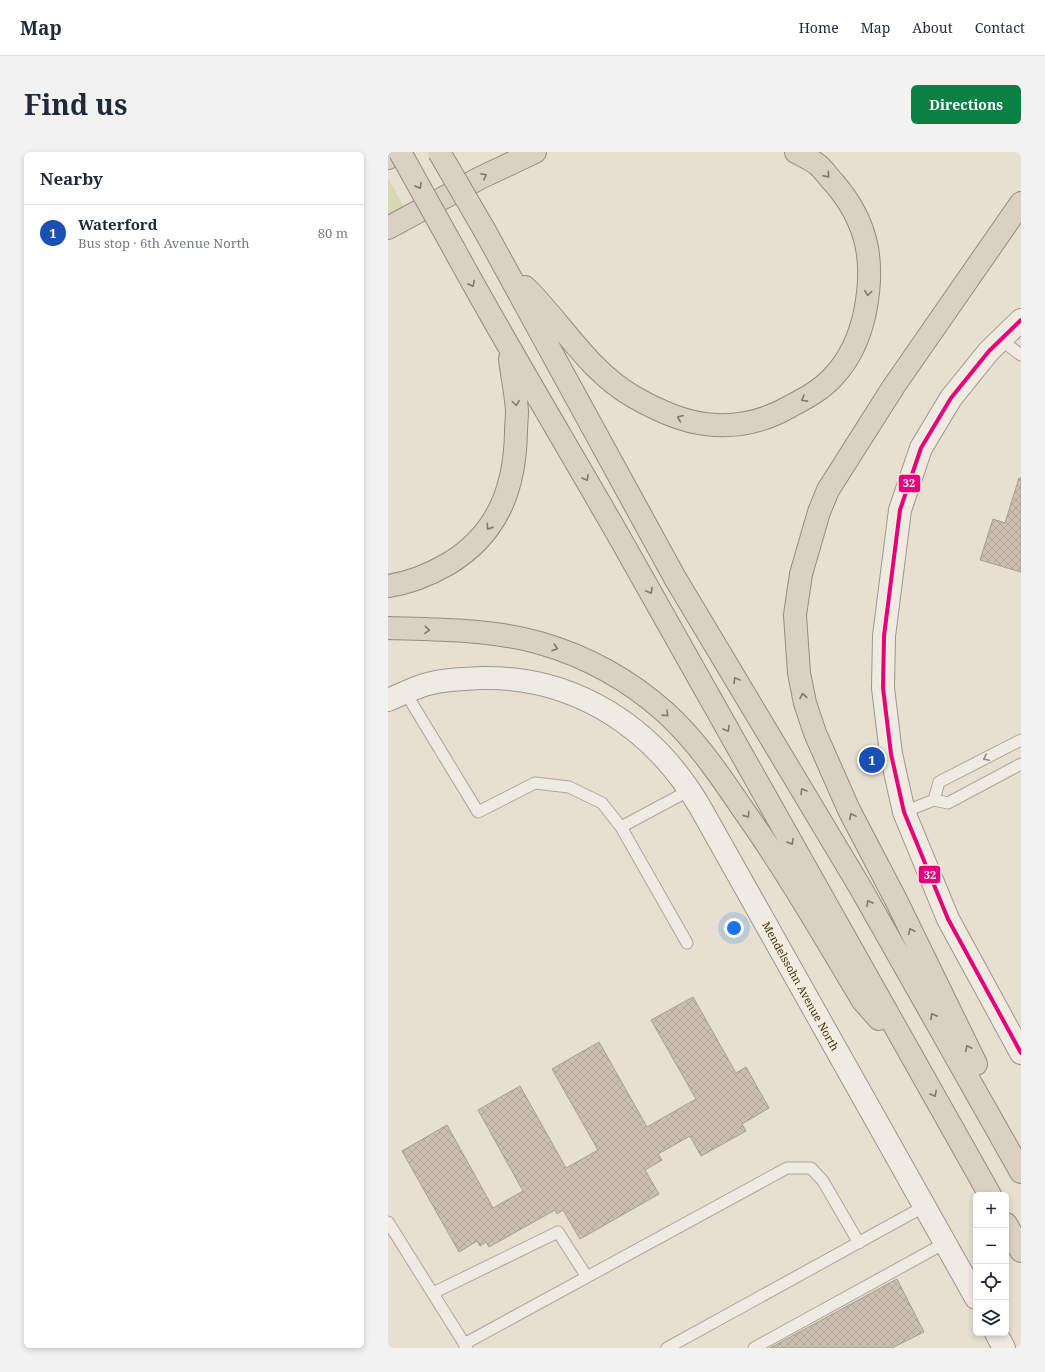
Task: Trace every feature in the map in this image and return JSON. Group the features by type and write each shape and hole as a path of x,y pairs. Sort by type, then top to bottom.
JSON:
{"highway":[{"path":"388,158 399,152 509,350 566,444 988,1192"},
{"path":"439,152 508,270 675,578 860,887 1021,1172"},
{"path":"388,228 480,178 528,155 544,152"},
{"path":"508,270 546,308 604,376 635,397 687,421 704,424 718,425 751,422 782,411 825,386 854,348 864,318 870,267 865,241 857,216 850,204 817,164 796,152"},
{"path":"1021,203 894,386 828,490 819,512 801,574 795,615 800,680 804,702 818,740 849,810 916,941 1021,1159"},
{"path":"388,586 425,576 457,558 473,546 484,534 501,507 513,472 516,448 517,411 509,350"},
{"path":"388,628 493,634 540,643 563,650 607,671 648,698 666,713 692,741 719,774 779,860 864,1001 915,1060"},
{"path":"1008,1228 1021,1251"}],"street":[{"path":"1021,320 1001,340 951,398 921,448 900,510 884,636 883,688 891,754 904,812 948,919 1021,1054"},
{"name":"Mendelssohn Avenue North","path":"397,696 425,685 446,681 488,678 519,679 546,685 592,702 612,714 648,741 668,761 690,790 973,1293"},
{"path":"998,1336 1004,1348"}],"lane":[{"path":"1001,340 1021,355"},
{"path":"397,696 478,812 535,783 569,786 602,803 621,827 688,943"},
{"path":"934,800 939,782 1021,740"},
{"path":"904,812 934,800 948,803 1021,764"},
{"path":"621,827 690,790"},
{"path":"388,1222 466,1346 587,1277 787,1168 811,1168 823,1181 859,1243"},
{"path":"667,1348 925,1206"},
{"path":"433,1293 558,1232 587,1277"},
{"path":"754,1348 945,1244"}],"green space":[{"path":"388,178 404,207 388,216"}],"building":[{"path":"1019,478 1021,478 1021,572 980,560 993,519 1005,523"},
{"path":"693,997 736,1073 746,1067 769,1108 742,1124 746,1131 701,1156 690,1136 658,1154 662,1160 645,1170 659,1194 580,1239 563,1210 557,1214 555,1210 489,1247 486,1242 480,1246 477,1241 459,1252 402,1151 447,1125 493,1208 523,1191 478,1110 520,1086 566,1168 598,1150 552,1069 599,1042 647,1127 696,1099 651,1020"},
{"path":"897,1279 924,1332 892,1348 770,1348"}],"transit line":[{"name":"32","path":"1021,320 989,351 951,398 921,448 900,510 884,636 883,688 891,754 904,812 948,919 1021,1053"}],"place":[{"name":"Waterford","path":"872,760"}]}
